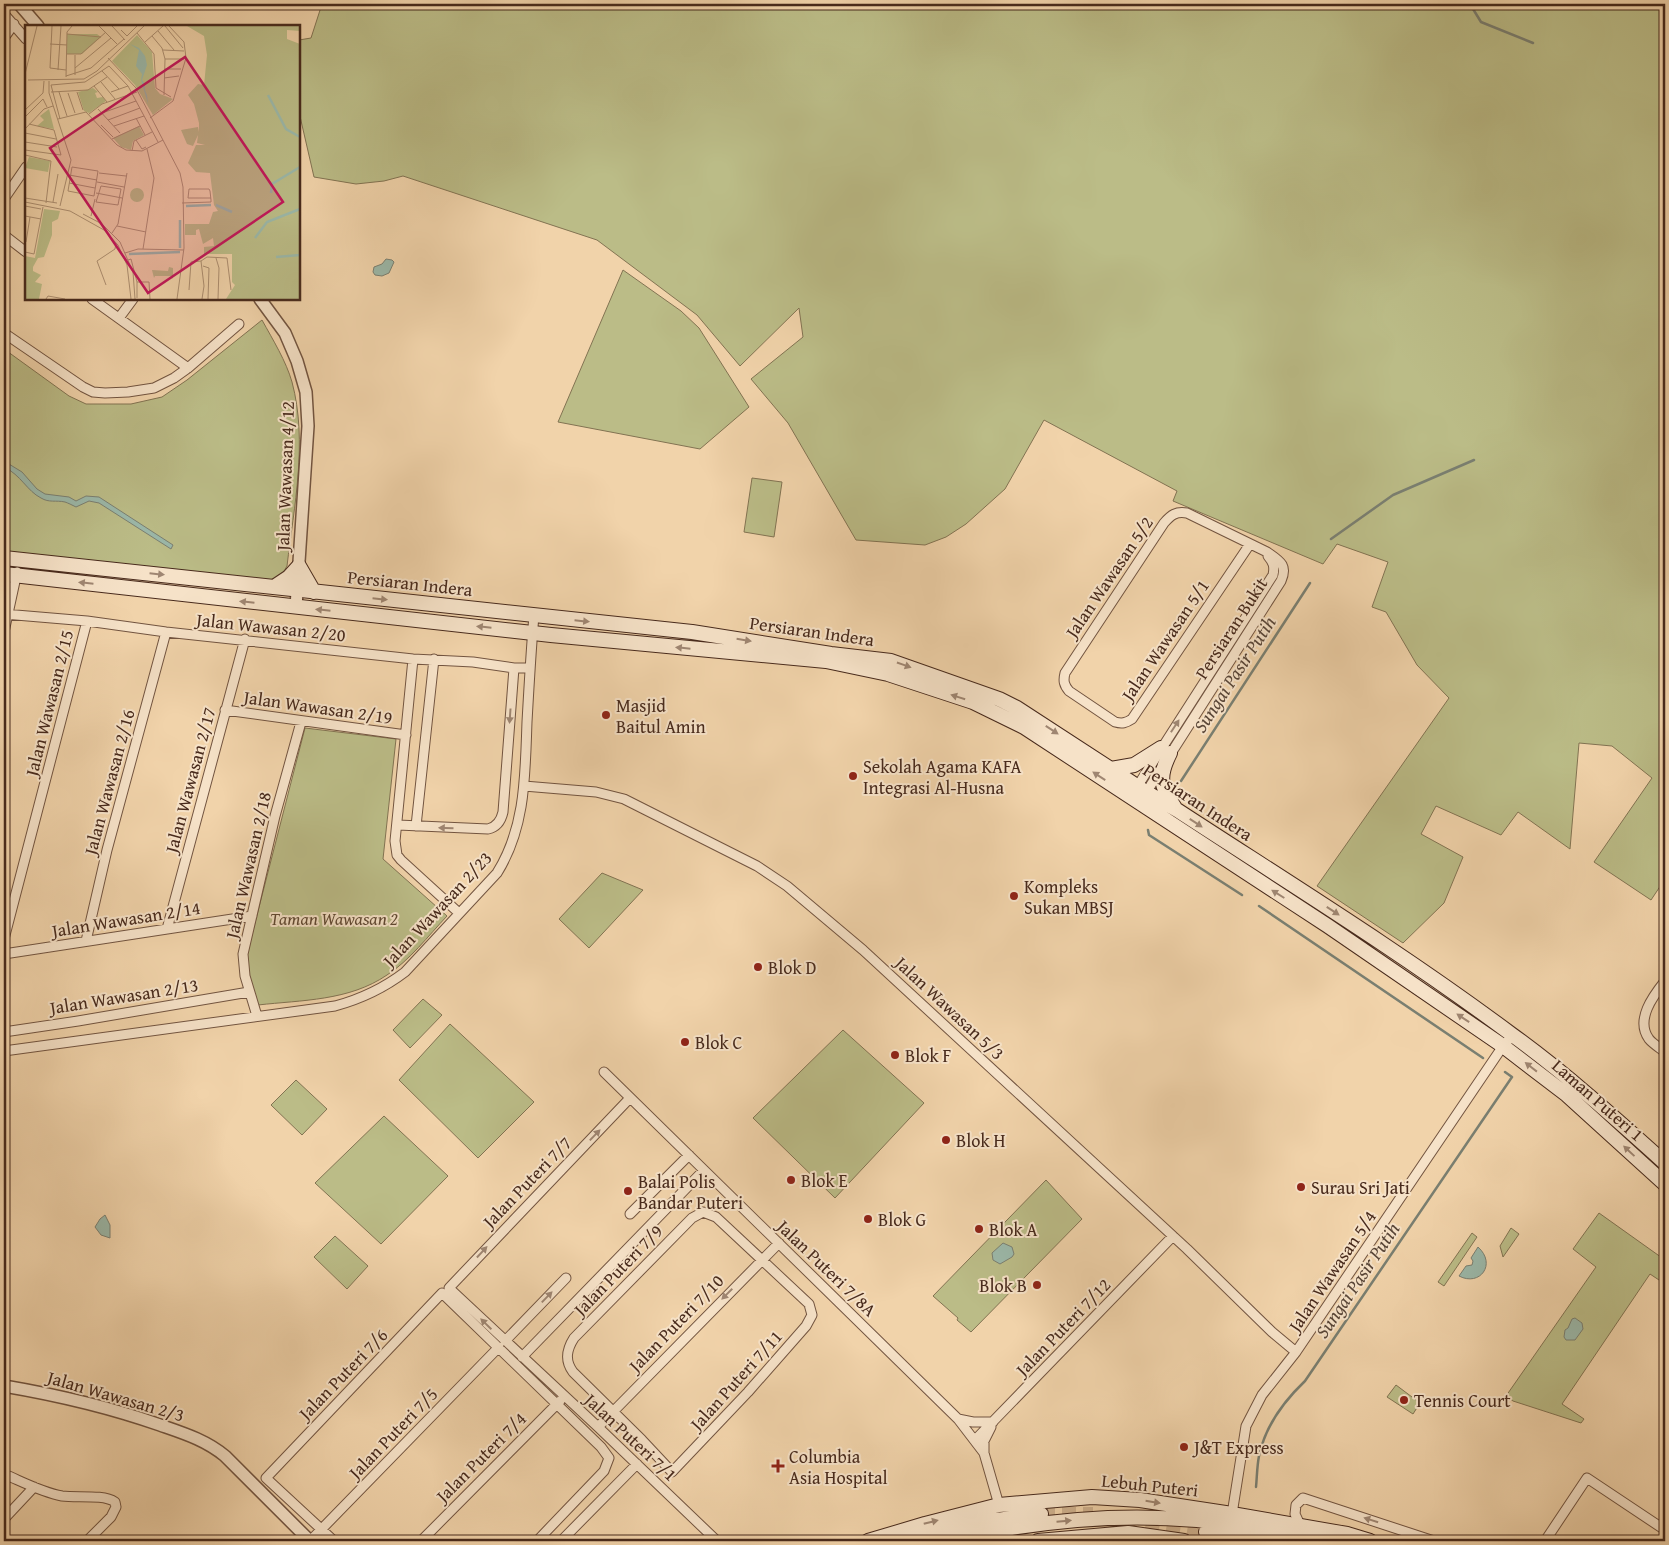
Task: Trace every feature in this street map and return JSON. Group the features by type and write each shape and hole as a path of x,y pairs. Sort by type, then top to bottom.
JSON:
{"main road":[{"name":"Persiaran Indera","path":"4,558 692,632 831,654 891,661 999,699 1017,708 1111,769 1139,795 1177,810 1401,956 1513,1035"},
{"path":"274,587 289,577 299,566 314,592"},
{"name":"Persiaran Indera","path":"10,575 532,632 826,661 888,674 973,702 998,713 1024,726 1139,795 1504,1046"},
{"path":"1111,769 1134,765 1166,751"},
{"path":"1166,751 1162,773 1165,791 1177,810"},
{"name":"Laman Puteri 1","path":"1513,1035 1568,1078 1665,1163"},
{"name":"Laman Puteri 1","path":"1504,1046 1567,1095 1665,1184"},
{"name":"Lebuh Puteri","path":"868,1541 1000,1505 1066,1498 1118,1497 1231,1519 1347,1534 1370,1541"},
{"path":"905,1541 983,1522 1041,1514"},
{"path":"947,1541 1014,1527 1062,1521 1142,1517 1231,1519 1336,1541"},
{"path":"1231,1519 1256,1528 1315,1541"},
{"path":"1206,1532 1268,1541"},
{"path":"1038,1541 1128,1533 1184,1541"}],"street":[{"path":"19,4 37,25"},
{"path":"4,14 25,38"},
{"path":"4,38 14,24"},
{"path":"4,199 25,169"},
{"path":"4,235 25,251"},
{"path":"93,300 188,368"},
{"path":"118,318 131,300"},
{"name":"Jalan Wawasan 4/12","path":"261,300 285,333 297,361 306,392 308,426 296,607"},
{"path":"4,333 74,382 93,392 128,392 154,388 174,378 239,324"},
{"name":"Jalan Wawasan 5/2","path":"1093,708 1065,686 1063,679 1065,673 1169,517 1180,512 1187,513 1260,549"},
{"name":"Jalan Wawasan 5/1","path":"1093,708 1120,723 1132,719 1250,544"},
{"name":"Persiaran Bukit","path":"1139,795 1284,573 1284,567 1281,562 1260,549"},
{"path":"4,632 10,575 20,560"},
{"name":"Jalan Wawasan 2/20","path":"6,614 86,621 166,632 245,639 413,659 434,659 530,668"},
{"name":"Jalan Wawasan 2/23","path":"4,1051 335,1006 365,996 393,981 405,972 497,873 515,836 524,786 534,615"},
{"name":"Jalan Wawasan 2/15","path":"4,938 86,621"},
{"name":"Jalan Wawasan 2/16","path":"86,942 107,850 166,632"},
{"name":"Jalan Wawasan 2/17","path":"168,929 245,639"},
{"path":"413,659 395,841 401,860 460,914"},
{"path":"416,826 434,659"},
{"path":"398,825 488,829 493,828 502,818 514,668"},
{"name":"Jalan Wawasan 2/19","path":"225,710 406,735"},
{"name":"Jalan Wawasan 2/18","path":"257,1016 243,965 244,954 275,816 301,722"},
{"name":"Jalan Wawasan 5/3","path":"524,786 596,792 624,799 701,836 773,876 863,950 1173,1236 1272,1332 1296,1352"},
{"name":"Jalan Wawasan 2/14","path":"4,954 252,916"},
{"path":"1665,981 1649,1003 1643,1025 1649,1039 1665,1052"},
{"name":"Jalan Wawasan 2/13","path":"4,1032 249,992"},
{"name":"Jalan Wawasan 5/4","path":"1296,1352 1513,1035"},
{"name":"Jalan Puteri 7/8A","path":"604,1072 958,1419 984,1453 1000,1505"},
{"name":"Jalan Puteri 7/7","path":"445,1290 630,1098"},
{"path":"630,1214 689,1155"},
{"path":"522,1357 704,1170"},
{"name":"Jalan Puteri 7/9","path":"614,1411 569,1367 568,1350 574,1338 692,1218 703,1212 716,1217 762,1260"},
{"name":"Jalan Puteri 7/12","path":"975,1440 1173,1236"},
{"name":"Jalan Puteri 7/10","path":"598,1427 778,1243"},
{"name":"Jalan Puteri 7/11","path":"614,1411 672,1472 741,1399 806,1326 812,1315 809,1304 762,1260"},
{"name":"Jalan Puteri 7/5","path":"310,1541 566,1278"},
{"name":"Jalan Puteri 7/1","path":"445,1290 502,1344 522,1357 598,1427 717,1541"},
{"name":"Jalan Puteri 7/6","path":"322,1529 266,1478 445,1290"},
{"path":"502,1344 557,1404 602,1447 609,1458 604,1471 537,1541"},
{"path":"1231,1519 1246,1426 1262,1395 1296,1352"},
{"name":"Jalan Wawasan 2/3","path":"4,1386 64,1396 200,1439 216,1448 230,1460 310,1541"},
{"name":"Jalan Puteri 7/4","path":"421,1541 564,1396"},
{"path":"958,1419 973,1422 993,1422 984,1441 984,1453"},
{"path":"561,1541 637,1464"},
{"path":"4,1474 34,1488 61,1496 104,1498 115,1502 116,1507 111,1517 87,1541"},
{"path":"1545,1541 1587,1478 1665,1530"},
{"path":"4,1519 34,1488"},
{"path":"1301,1527 1295,1514 1296,1506 1302,1498 1434,1541"},
{"path":"322,1529 334,1541"},
{"path":"1099,1536 1115,1541"}],"green space":[{"path":"322,4 1665,4 1665,879 1651,900 1594,862 1652,778 1612,746 1579,743 1570,849 1518,812 1501,835 1436,806 1421,834 1463,857 1444,903 1403,943 1317,886 1449,698 1417,665 1386,612 1372,607 1388,562 1337,544 1323,564 1173,501 1177,491 1044,420 1005,489 966,524 946,537 925,545 856,540 788,423 751,379 803,337 799,308 740,366 697,315 597,240 403,176 384,181 356,184 314,177 300,116 300,40 311,38"},
{"path":"623,270 681,311 699,328 749,407 700,449 558,422"},
{"path":"262,320 279,351 292,382 299,428 296,497 287,566 277,578 267,580 4,551 4,349 69,396 86,404 131,404 162,397 187,380"},
{"path":"752,478 782,482 774,537 744,532"},
{"name":"Taman Wawasan 2","path":"305,728 396,739 383,859 447,916 403,963 372,984 341,995 325,998 258,1005 248,976 247,954"},
{"path":"602,873 643,890 589,948 559,919"},
{"path":"423,999 442,1015 410,1048 393,1030"},
{"path":"450,1024 534,1102 478,1158 399,1080"},
{"path":"843,1030 924,1103 835,1198 753,1118"},
{"path":"296,1080 327,1109 302,1135 271,1105"},
{"path":"384,1116 448,1176 381,1244 315,1183"},
{"path":"1046,1180 1082,1219 971,1332 933,1296"},
{"path":"1599,1213 1665,1260 1665,1284 1650,1274 1562,1404 1584,1419 1581,1423 1513,1401 1506,1396 1596,1267 1573,1249"},
{"path":"1511,1228 1519,1234 1503,1257 1500,1246"},
{"path":"1472,1233 1477,1237 1444,1286 1438,1282"},
{"path":"335,1236 368,1266 347,1289 314,1257"},
{"name":"Tennis Court","path":"1396,1385 1420,1403 1413,1414 1387,1397"}],"shaded area":[{"path":"386,259 394,262 389,273 382,276 375,275 373,272 374,267 382,264"},
{"path":"4,461 22,472 37,489 45,494 69,497 76,501 86,496 99,497 173,545 171,549 99,503 89,501 76,507 65,502 44,500 36,495 15,474 4,467"},
{"path":"105,1215 110,1225 110,1238 101,1235 95,1227"},
{"path":"1003,1243 1012,1247 1014,1254 1000,1264 993,1260 992,1253"},
{"path":"1478,1247 1486,1260 1484,1272 1474,1278 1467,1279 1459,1276 1466,1266 1472,1265 1473,1261 1471,1258"},
{"path":"1575,1318 1582,1323 1583,1329 1575,1340 1566,1340 1564,1337 1565,1330 1572,1319"}],"waterway":[{"path":"1470,4 1481,22 1533,43"},
{"name":"Sungai Pasir Putih","path":"1331,539 1393,495 1474,460"},
{"name":"Sungai Pasir Putih","path":"1181,781 1310,583"},
{"name":"Sungai Pasir Putih","path":"1148,830 1149,835 1242,895"},
{"name":"Sungai Pasir Putih","path":"1259,906 1483,1058"},
{"name":"Sungai Pasir Putih","path":"1256,1487 1258,1460 1262,1445 1276,1415 1305,1381 1512,1077 1505,1072"}],"tunnel":[{"path":"1041,1514 1093,1514"},
{"path":"1146,1522 1206,1532"}],"place":[{"name":"Masjid Baitul Amin","path":"606,715"},
{"name":"Sekolah Agama KAFA Integrasi Al-Husna","path":"853,776"},
{"name":"Kompleks Sukan MBSJ","path":"1014,896"},
{"name":"Blok D","path":"758,967"},
{"name":"Blok C","path":"685,1042"},
{"name":"Blok F","path":"895,1055"},
{"name":"Blok H","path":"946,1140"},
{"name":"Blok E","path":"791,1180"},
{"name":"Surau Sri Jati","path":"1301,1187"},
{"name":"Balai Polis Bandar Puteri","path":"628,1191"},
{"name":"Blok G","path":"868,1219"},
{"name":"Blok A","path":"979,1229"},
{"name":"Blok B","path":"1037,1285"},
{"name":"Tennis Court","path":"1404,1400"},
{"name":"J&T Express","path":"1184,1447"},
{"name":"Columbia Asia Hospital","path":"778,1466"}]}
